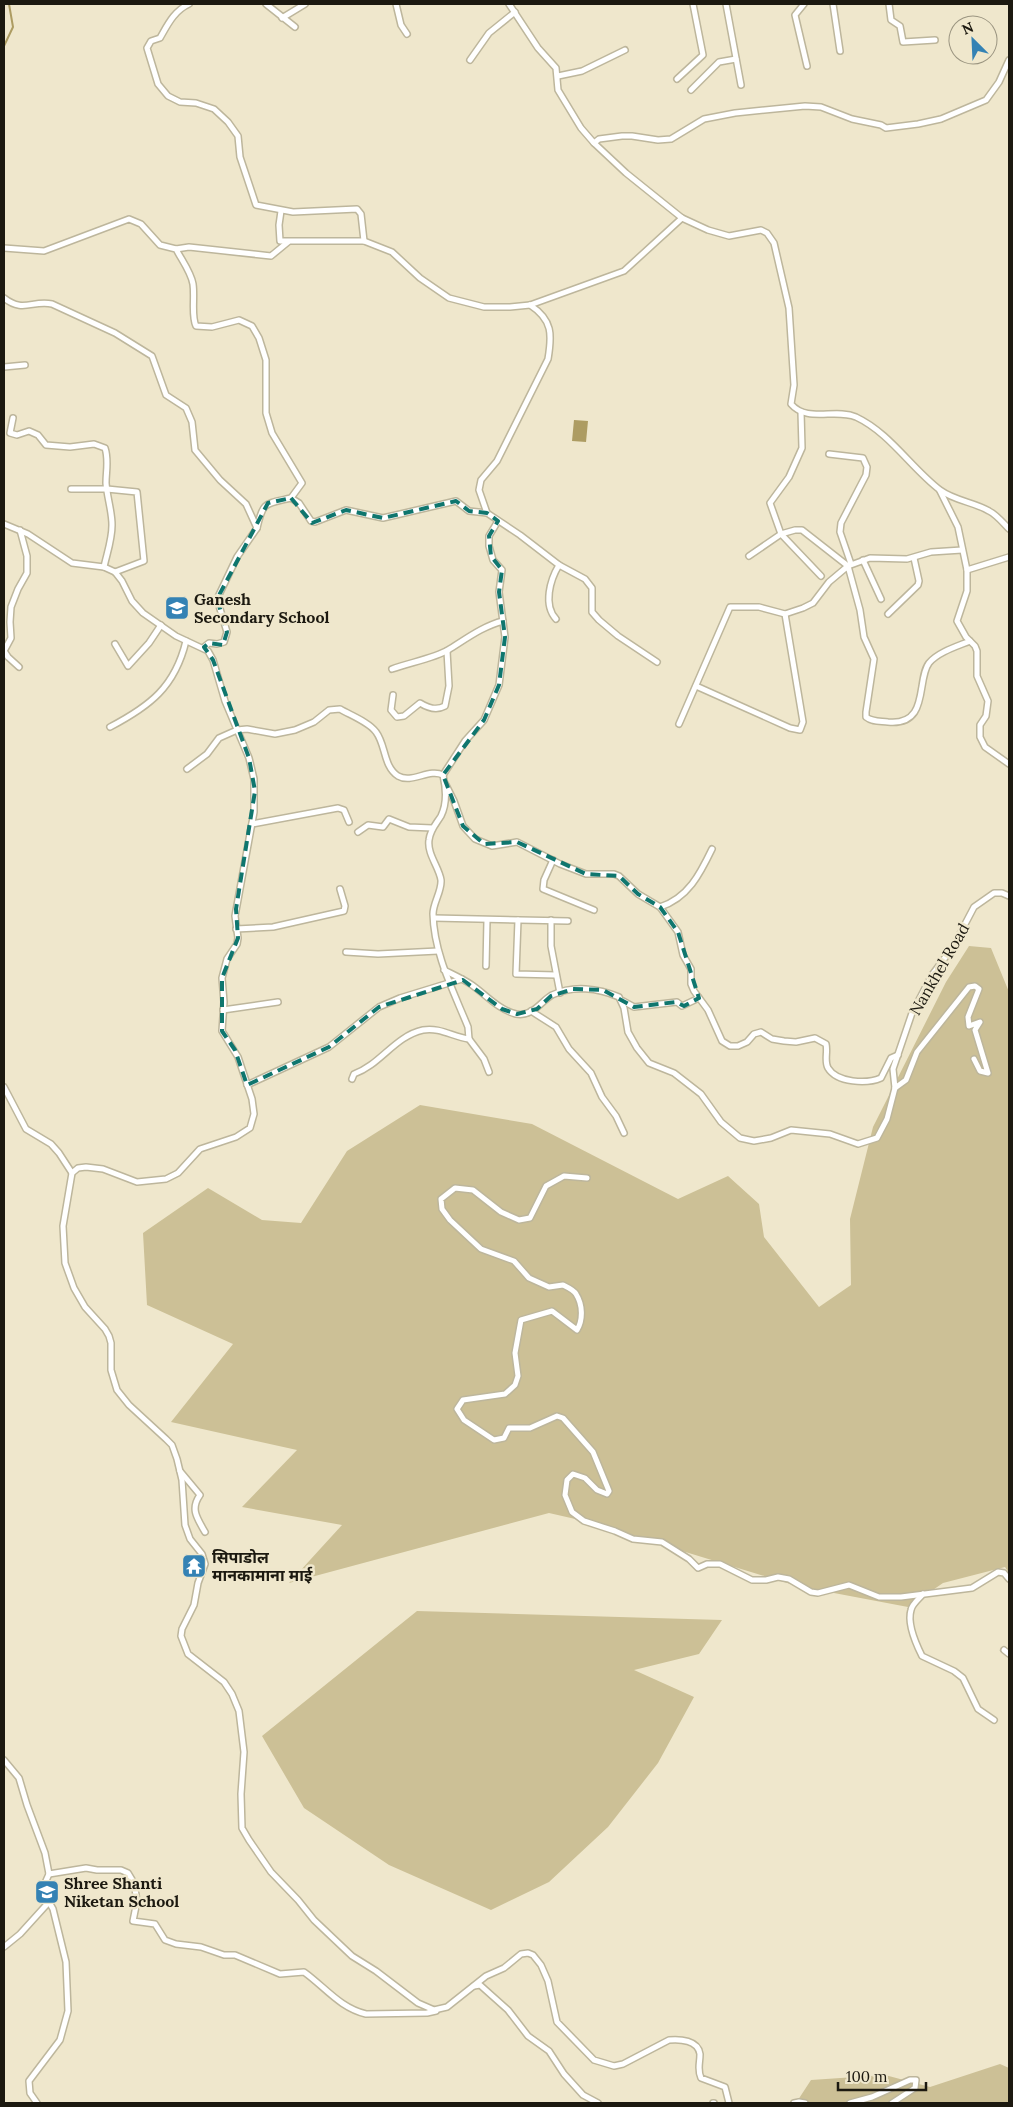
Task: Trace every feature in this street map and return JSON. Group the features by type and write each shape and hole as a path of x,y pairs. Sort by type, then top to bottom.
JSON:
{"street":[{"path":"189,4 170,20 160,38 152,41 146,48 158,84 168,96 180,102 196,103 214,109 228,122 238,136 240,157 256,205 281,211 327,212 356,210 361,214 364,241"},
{"path":"266,4 295,27"},
{"path":"282,18 305,4"},
{"path":"396,4 401,26 407,34"},
{"path":"509,4 538,48 553,64 558,76 558,90 581,128 626,173 682,218 708,230 729,236 761,230 767,233 774,243 789,308 790,346 794,379 791,404 798,411 810,414 839,413 855,417 870,426 892,444 940,490 958,500 991,512 1009,529"},
{"path":"678,79 703,55 693,4"},
{"path":"726,4 741,85"},
{"path":"804,4 795,14 807,66"},
{"path":"833,4 840,51"},
{"path":"889,4 891,20 900,26 903,42 935,40"},
{"path":"470,60 489,33 515,12"},
{"path":"558,76 582,71 625,50"},
{"path":"690,90 719,62 736,59"},
{"path":"594,143 599,139 622,136 658,140 671,139 704,119 735,113 805,106 821,107 852,119 886,128 918,124 941,119 986,100 999,82 1009,60"},
{"path":"281,211 279,225 280,242 364,241 392,252 420,278 448,298 484,306 530,305 624,271 682,218"},
{"path":"4,248 44,251 129,219 141,224 160,245 176,249 188,247 271,256 288,242"},
{"path":"176,249 193,281 195,302 192,319 196,326 212,327 239,320 252,326 259,338 266,360 266,413 272,433 302,483 291,498 268,503 264,507 257,528 237,557 217,600 228,632 224,642 218,644 209,643 204,647"},
{"path":"4,298 18,306 33,306 42,302 52,304 115,333 152,356 166,395 186,408 192,422 195,450 220,480 246,504 257,528"},
{"path":"530,305 546,320 550,330 551,341 548,359 497,462 481,480 479,490 488,513 559,565 584,578 591,587 592,612 618,636 657,662"},
{"path":"4,367 25,365"},
{"path":"801,412 802,448 789,477 770,503 781,534 821,576"},
{"path":"13,418 10,433 16,435 29,431 38,435 46,445 70,447 94,444 106,448 108,456 107,489 112,523 111,537 104,567"},
{"path":"828,454 863,458 867,467 866,476 841,523 840,532 850,565 864,637 874,659 866,717 870,720 893,722 906,719 918,706 926,668 931,661 970,641"},
{"path":"71,489 135,490 138,496 144,561 115,572"},
{"path":"940,490 958,527 967,570 967,591 957,621 977,651 977,676 988,701 986,716 980,726 980,737 985,747 1009,764"},
{"path":"291,498 299,503 311,521 315,522 346,510 383,518 456,501 469,511 488,513"},
{"path":"443,775 465,741 484,720 499,685 505,637 499,592 502,570 493,560 488,536 498,521"},
{"path":"4,524 20,530 72,563 104,567 115,572 137,608 186,641 204,647 213,660 225,701 249,758 254,779 255,803 236,909 237,944 227,960 222,978 224,1010 222,1031 236,1050 254,1108 250,1128 236,1137 200,1149 172,1177 158,1181 137,1182 103,1169 86,1167 74,1170 63,1226 64,1256 67,1272 85,1307 105,1329 108,1336 111,1344 111,1370 117,1390 129,1405 159,1430 172,1445 180,1471 185,1524 190,1539 202,1554 205,1564 198,1583 194,1605 182,1629 181,1636 188,1654 224,1682 232,1694 239,1711 244,1752 242,1820 245,1834 278,1880 314,1920 352,1956 376,1971 418,2003 434,2010 441,2009"},
{"path":"19,667 4,651 11,638 11,608 18,589 27,573 27,556 20,530"},
{"path":"749,556 781,534 795,530 806,532 850,565"},
{"path":"679,724 730,607 759,607 785,614 813,603 829,582 850,565 863,560 883,557 914,558 931,552 962,550"},
{"path":"967,570 1009,556"},
{"path":"888,614 918,586 919,580 914,558"},
{"path":"863,560 881,599"},
{"path":"556,619 550,612 549,594 552,578 559,565"},
{"path":"696,686 790,728 800,730 803,722 785,614"},
{"path":"392,669 447,650 486,626 503,621"},
{"path":"115,644 128,666 149,643 161,625"},
{"path":"110,726 140,711 169,683 182,659 186,641"},
{"path":"393,695 391,710 394,716 397,717 404,716 420,703 429,708 445,706 449,686 447,650"},
{"path":"187,769 207,754 219,738 237,730 248,729 275,734 295,730 314,722 329,710 340,709 374,729 383,745 390,769 397,775 407,778 438,772 443,775 463,826 474,839 492,846 517,842 586,874 614,874 638,894 660,907 678,932 684,955 691,969 691,984 708,1010 722,1041 730,1046 738,1046 746,1042 754,1034 761,1032 772,1038 784,1041 796,1042 815,1038 826,1044 828,1068 836,1077 849,1081 881,1078 892,1058 898,1055"},
{"path":"446,785 442,814 432,828 429,846 441,881 433,912 438,951 468,1027 469,1039 484,1058 489,1072"},
{"path":"252,824 338,808 344,810 349,822"},
{"path":"358,832 368,825 383,827 389,819 408,826 432,828"},
{"path":"660,907 670,904 686,892 699,876 712,848"},
{"path":"553,860 544,880 543,889 594,910"},
{"path":"236,929 273,927 344,911 345,906 340,889"},
{"name":"Nankhel Road","path":"622,1001 628,1032 637,1048 649,1063 674,1073 701,1094 721,1122 740,1138 754,1141 771,1138 791,1130 830,1134 858,1144 877,1138 887,1119 895,1088 893,1069 912,1012 932,975 953,947 974,907 994,893 1002,893 1009,896"},
{"path":"434,918 568,921"},
{"path":"486,966 487,920"},
{"path":"518,920 516,974 556,975"},
{"path":"551,920 552,946 560,993"},
{"path":"346,952 378,954 438,951"},
{"path":"444,970 462,979 502,1009 517,1014 531,1011 551,996 574,989 603,990 619,997 622,1001 634,1007 677,1002 682,1006 699,998"},
{"path":"247,1085 329,1047 379,1007 400,998 462,979"},
{"path":"895,1088 906,1080 918,1052 969,987 975,986 979,989 968,1017 969,1026 980,1022 975,1030 988,1073 980,1071 974,1059"},
{"path":"224,1010 278,1002"},
{"path":"531,1011 556,1027 569,1049 591,1073 602,1097 616,1116 624,1133"},
{"path":"352,1079 354,1074 365,1070 400,1040 423,1030 441,1030 469,1039"},
{"path":"4,1087 26,1129 51,1144 72,1173"},
{"path":"588,1178 564,1176 546,1186 530,1218 519,1220 501,1212 473,1190 455,1188 441,1199 442,1209 450,1220 481,1249 514,1260 528,1278 549,1287 563,1285 576,1293 582,1322 577,1330 552,1310 522,1320 515,1354 518,1376 515,1385 505,1394 463,1400 457,1409 464,1420 494,1440 504,1438 509,1428 530,1428 557,1416 563,1418 593,1452 609,1491 608,1494 597,1490 586,1478 572,1474 567,1480 565,1495 572,1512 584,1521 633,1539 662,1542 689,1559 698,1568 707,1564 720,1564 752,1580 766,1580 778,1577 790,1579 811,1592 818,1593 849,1585 879,1597 901,1597 972,1588 998,1572 1004,1573 1009,1579"},
{"path":"180,1471 200,1495 194,1503 194,1512 205,1532"},
{"path":"923,1594 911,1608 910,1617 922,1656 954,1671 963,1678 978,1709 994,1720"},
{"path":"1004,1650 1009,1654"},
{"path":"4,1760 15,1772 22,1784 27,1806 45,1853 49,1874 45,1883 66,1962 68,2010 60,2040 29,2081 30,2093 37,2103"},
{"path":"49,1874 86,1868 121,1870 128,1873 134,1883 137,1901 133,1921 155,1924 165,1940 235,1956 280,1974 304,1972 343,2005 366,2014 427,2013 441,2009 486,1976 504,1968 521,1954 528,1953 533,1955 541,1965 548,1981 558,2022 594,2060 603,2064 623,2064 669,2040 677,2039 690,2042 697,2047 700,2054 698,2071 701,2078 725,2087 729,2103"},
{"path":"4,1947 20,1934 49,1902"},
{"path":"474,1986 480,1985 489,1992 518,2021 528,2036 549,2051 564,2074 583,2095 598,2103"},
{"path":"850,2103 872,2097 910,2080 916,2080 915,2088 892,2103"},
{"path":"794,2103 805,2103"}],"highlighted area":[{"path":"291,498 312,523 346,510 383,518 456,501 469,511 487,513 498,521 489,536 491,556 502,570 499,592 505,637 499,685 484,720 443,775 463,826 484,844 517,842 586,874 619,876 638,894 660,907 678,932 699,998 684,1006 676,1002 634,1007 603,990 573,989 551,996 537,1009 517,1014 502,1009 463,980 379,1007 329,1047 247,1085 235,1050 222,1031 222,978 238,938 236,909 255,791 249,758 213,660 204,647 209,643 223,645 227,632 217,599 268,503"}],"shaded area":[{"path":"574,420 588,421 586,442 572,441"},
{"path":"969,946 991,948 1009,992 1009,1573 1005,1567 943,1583 908,1607 797,1586 584,1521 549,1513 289,1583 342,1525 242,1507 297,1450 171,1422 233,1344 147,1305 143,1233 208,1188 262,1220 301,1223 347,1151 420,1105 532,1124 678,1199 728,1176 759,1204 764,1237 819,1307 851,1285 850,1219 873,1127 946,982"},
{"path":"417,1611 722,1620 699,1654 634,1670 694,1697 658,1763 608,1827 549,1882 491,1910 389,1865 304,1808 262,1736"},
{"path":"1000,2064 1009,2068 1009,2103 796,2103 811,2080 885,2075 930,2087"}],"waterway":[{"path":"4,46 13,27 9,4"}],"place":[{"name":"Ganesh Secondary School","path":"177,608"},
{"name":"सिपाडोल मानकामाना माई","path":"194,1566"},
{"name":"Shree Shanti Niketan School","path":"47,1892"}]}
